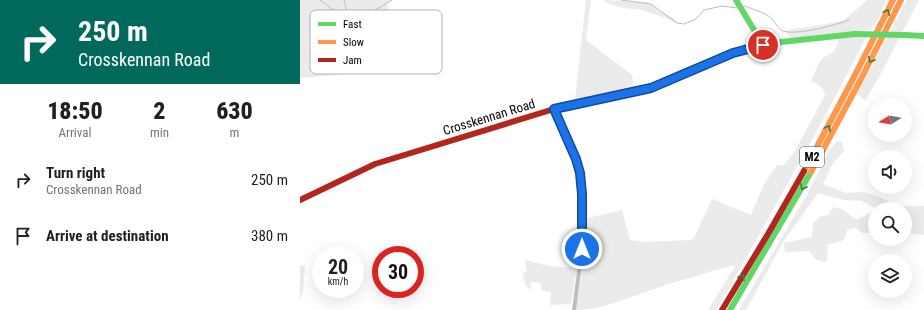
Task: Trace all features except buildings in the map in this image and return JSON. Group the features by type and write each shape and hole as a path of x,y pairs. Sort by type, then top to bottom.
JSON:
{"main road":[{"path":"736,0 763,45"},
{"name":"M2","path":"722,310 772,227 814,152 848,90 893,0"},
{"name":"M2","path":"730,310 779,230 833,134 901,0"},
{"name":"Crosskennan Road","path":"300,200 375,164 554,109 651,88 733,53 763,45 837,35 855,34 924,36"}],"street":[{"path":"554,109 576,159 581,182 582,255 574,310"}],"shaded area":[{"path":"300,0 393,0 387,3 389,10 310,10 310,74 347,74 300,78"},
{"path":"586,0 591,0 586,40 632,75 634,88 576,100 575,99"},
{"path":"603,0 647,2 673,18 677,21 677,23 649,12 618,7"},
{"path":"867,0 886,0 878,19 870,30 790,38 786,32 791,29 842,21"},
{"path":"907,0 919,0 865,101 857,94"},
{"path":"839,37 866,37 797,167 716,310 708,310 734,268 734,265 596,308 576,310 584,256 584,219 622,210 630,240 645,242 691,240 694,238 712,199 751,215 764,184 777,165 784,165 795,151 825,95 822,88 811,81 821,59 833,52 837,46"},
{"path":"837,141 842,142 844,151 833,163 823,184 846,193 864,192 890,202 868,202 868,204 861,201 843,200 818,193 783,242 746,310 739,310 805,198 830,149"},
{"path":"912,206 924,206 924,235 912,234"},
{"path":"833,207 842,209 857,220 868,214 868,233 863,233 856,228 847,230 844,240 828,245 827,262 816,260 809,251 785,252 784,243 812,237 813,223 821,216 828,215"},
{"path":"525,260 550,266 576,268 571,304 550,305 551,292 541,290 541,283 531,282 531,290 526,286 522,273 527,272"},
{"path":"305,265 303,292 300,300 300,266"}],"waterway":[{"path":"320,0 333,10"},
{"path":"344,0 346,10"},
{"path":"375,10 392,0"},
{"path":"621,0 651,4 677,23 684,24 696,19 704,10 722,6 737,8"},
{"path":"743,7 745,6 765,14 771,18 781,30 787,32 815,30 849,20"}],"traffic: fast":[{"path":"736,0 763,45"},
{"path":"599,99 651,88 733,53 772,43 855,34"},
{"path":"855,34 904,35"},
{"path":"904,35 924,36"},
{"path":"730,310 811,172"}],"traffic: slow":[{"path":"804,171 893,0"},
{"path":"811,172 901,0"}],"traffic: jam":[{"path":"300,200 375,164 554,109 599,99"},
{"path":"722,310 804,171"}],"route":[{"path":"582,249 582,194 580,173 576,159 554,109 651,88 733,53 763,45"}]}
